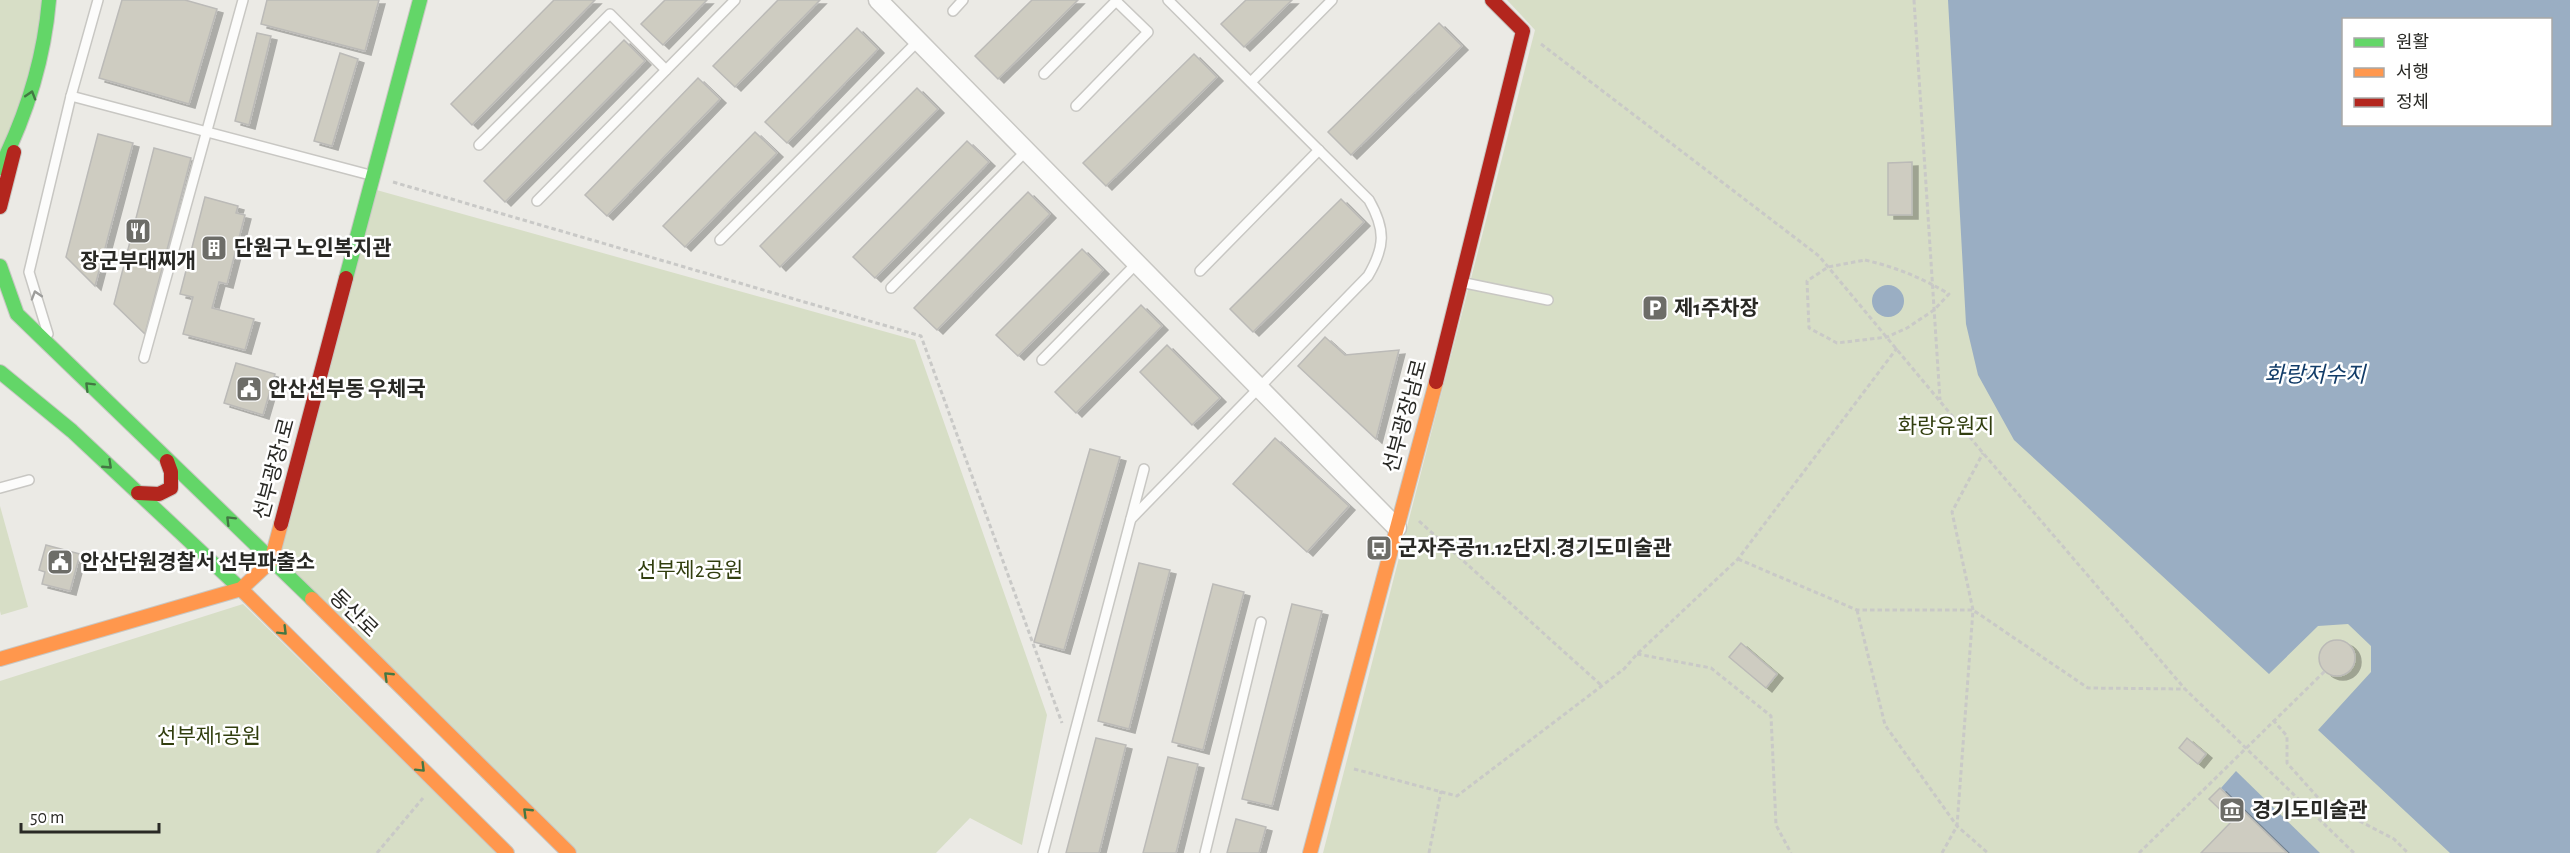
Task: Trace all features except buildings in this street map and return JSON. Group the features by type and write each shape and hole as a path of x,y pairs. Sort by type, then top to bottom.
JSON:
{"street":[{"name":"선부광장1로","path":"272,561 420,0"},
{"path":"878,0 1397,528"},
{"path":"1492,0 1523,30"},
{"path":"0,207 18,135 40,65 49,7"},
{"name":"선부광장남로","path":"1310,853 1462,283 1523,30"},
{"path":"0,168 18,135"},
{"name":"동산로","path":"0,266 16,314 204,494 569,853"},
{"path":"0,372 138,493 241,589 507,853"},
{"path":"138,493 157,495 171,488 171,472 167,461"},
{"path":"0,659 241,589 272,561"}],"lane":[{"path":"49,7 59,0"},
{"path":"53,351 29,272 71,96 98,0"},
{"path":"144,358 243,0"},
{"path":"537,201 735,0"},
{"path":"953,10 963,0"},
{"path":"1131,519 1368,276 1378,259 1382,241 1377,214 1369,201 1168,0"},
{"path":"1251,82 1332,0"},
{"path":"1044,75 1117,1 1148,33 1076,106"},
{"path":"479,145 610,14 666,70"},
{"path":"720,240 918,41"},
{"path":"71,96 374,176"},
{"path":"1200,271 1319,150"},
{"path":"891,288 1026,151"},
{"path":"1042,360 1137,263"},
{"path":"1462,283 1548,300"},
{"path":"0,383 24,391"},
{"path":"1043,853 1144,469"},
{"path":"0,488 29,480"},
{"path":"1205,853 1261,621"}],"path":[{"path":"1914,0 1940,402"},
{"path":"1523,30 1809,249 1828,267 2185,689 2354,853"},
{"path":"374,176 921,336 1071,748"},
{"path":"1865,260 1891,266 1921,277 1949,294 1934,310 1907,328 1887,337 1837,343 1809,328 1807,281 1828,267 1865,260"},
{"path":"1333,763 1457,796 1624,669 1737,559 1897,348"},
{"path":"1942,853 1956,826 1973,610 1952,512 1983,453"},
{"path":"1402,506 1602,686"},
{"path":"1737,559 1857,610 1973,610 2088,688 2185,689"},
{"path":"1857,610 1885,725 1956,826 1988,853"},
{"path":"1637,654 1711,668 1771,716 1776,825 1791,853"},
{"path":"2139,853 2325,671"},
{"path":"2273,720 2287,736 2287,763 2322,801 2394,839 2408,853"},
{"path":"376,853 436,783"},
{"path":"1429,853 1441,791"}],"green space":[{"path":"0,0 46,0 39,63 0,154"},
{"name":"화랑유원지","path":"1507,0 2570,0 2570,853 1323,853 1535,30"},
{"name":"선부제2공원","path":"373,189 915,340 1047,715 1022,845 970,818 936,853 574,853 277,562"},
{"path":"0,506 28,607 1,615 0,611"},
{"name":"선부제1공원","path":"243,604 497,853 0,853 0,681"}],"water":[{"name":"화랑저수지","path":"1948,0 2570,0 2570,853 2450,853 2318,730 2371,672 2371,646 2348,624 2318,626 2269,674 2014,440 1978,375 1966,324"},
{"path":"1888,285 1900,289 1904,301 1900,313 1888,317 1876,313 1872,301 1876,289"},
{"path":"2236,771 2320,853 2288,853 2221,788"}],"traffic: fast":[{"path":"0,168 10,148 33,86 43,44 49,0"},
{"path":"346,278 420,0"},
{"path":"0,266 17,314 312,599"},
{"path":"0,372 72,431 244,592"}],"traffic: slow":[{"path":"1310,853 1436,382"},
{"path":"0,659 241,589 271,561 281,524"},
{"path":"244,592 507,853"},
{"path":"312,599 569,853"}],"traffic: jam":[{"path":"1436,382 1523,31 1492,0"},
{"path":"0,207 14,152"},
{"path":"281,524 346,278"},
{"path":"138,493 159,494 171,488 171,472 167,461"}],"place":[{"name":"장군부대찌개","path":"138,231"},
{"name":"단원구 노인복지관","path":"214,248"},
{"name":"제1주차장","path":"1655,308"},
{"name":"안산선부동 우체국","path":"249,389"},
{"name":"군자주공11.12단지.경기도미술관","path":"1379,548"},
{"name":"안산단원경찰서 선부파출소","path":"60,562"},
{"name":"경기도미술관","path":"2232,810"}]}
